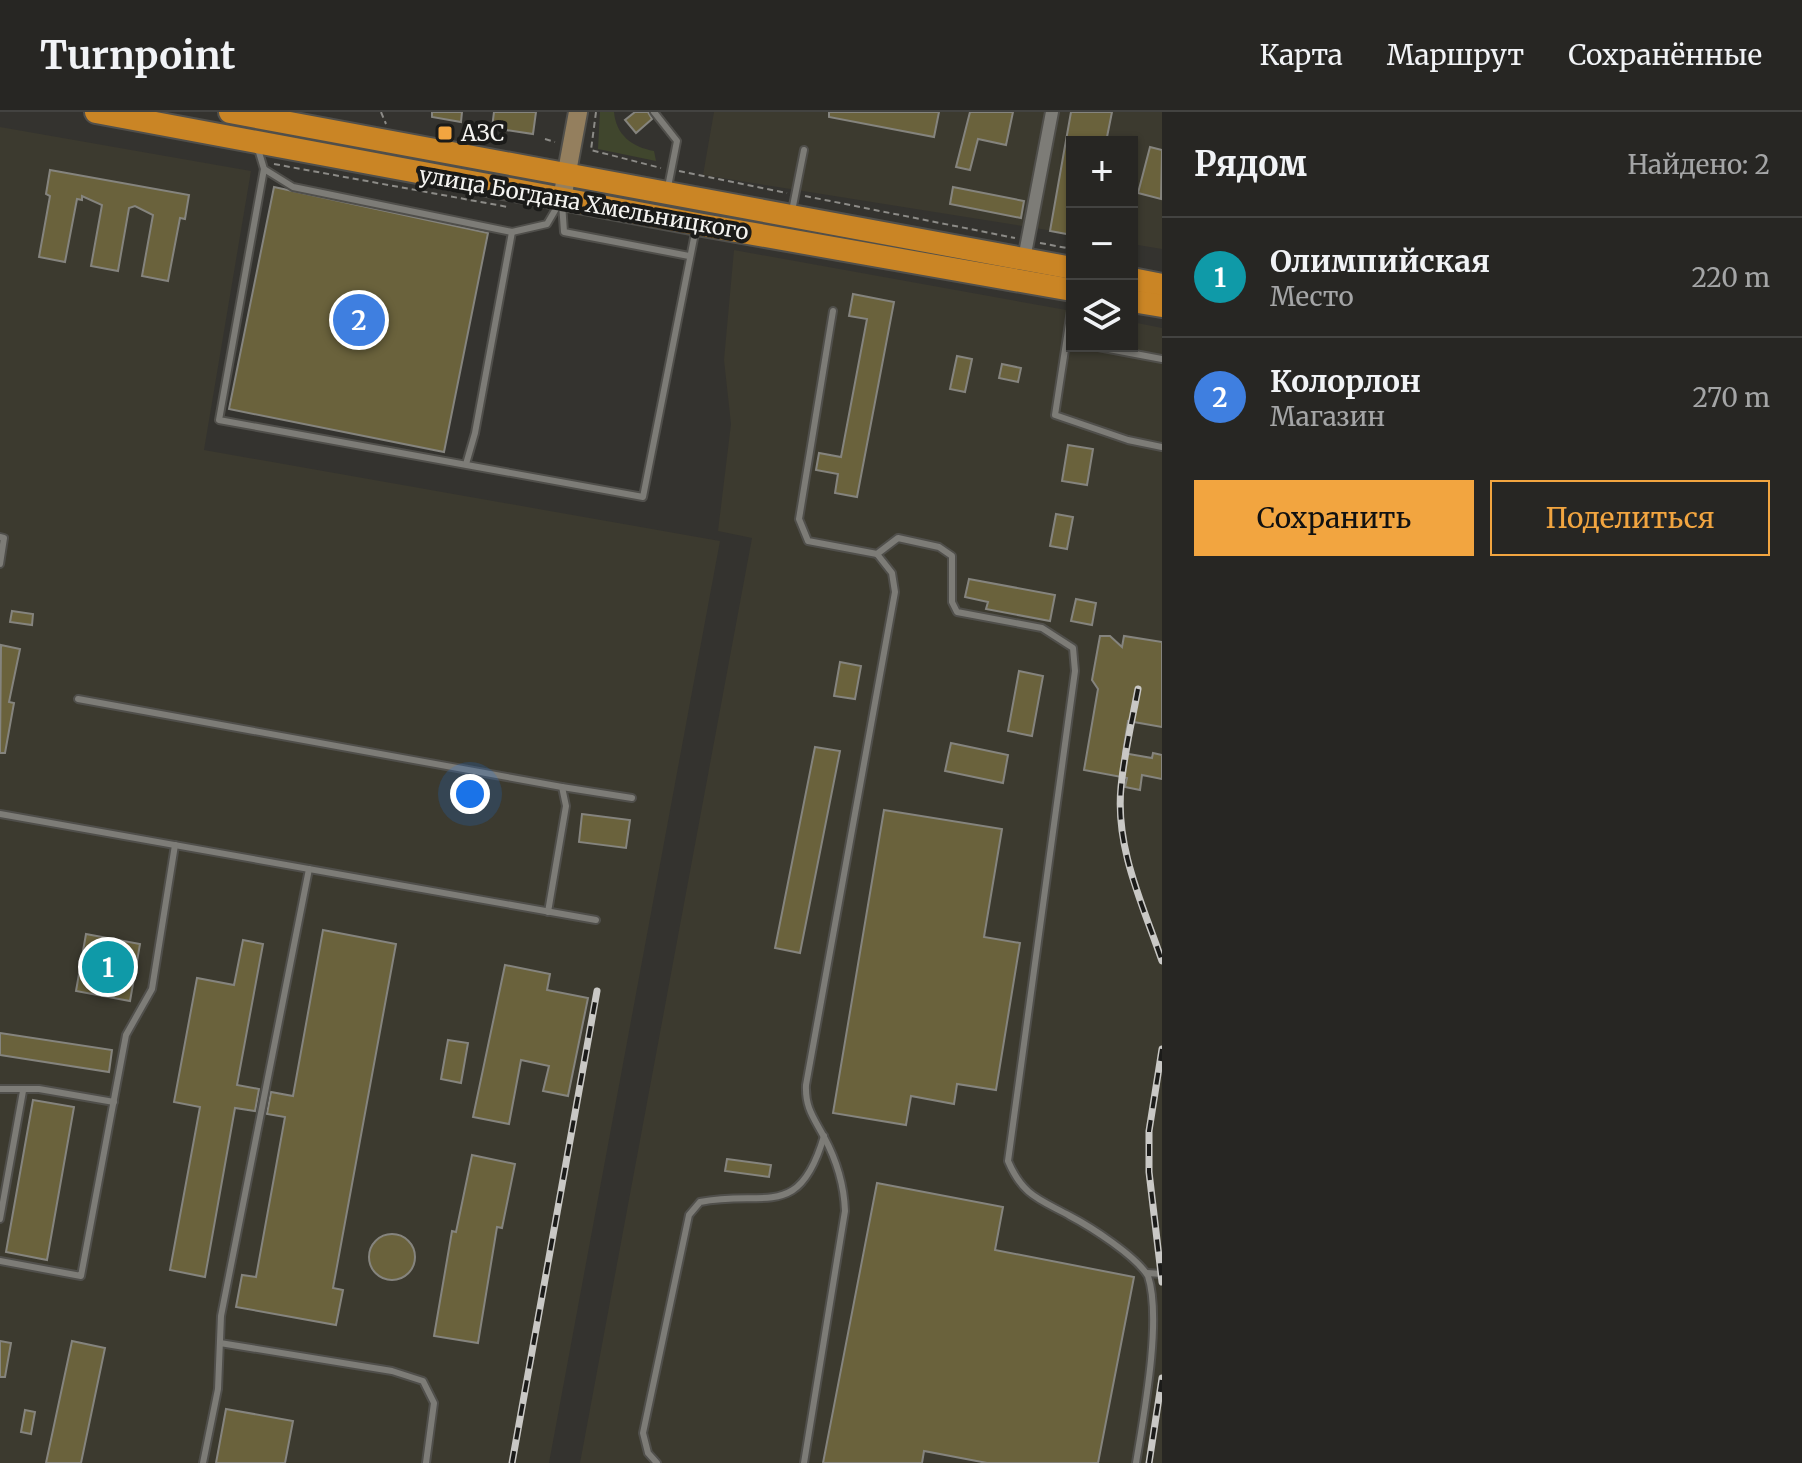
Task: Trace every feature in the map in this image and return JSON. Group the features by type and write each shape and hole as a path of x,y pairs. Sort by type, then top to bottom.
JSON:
{"highway":[{"name":"улица Богдана Хмельницкого","path":"96,112 260,157 562,199 1066,289"},
{"name":"улица Богдана Хмельницкого","path":"230,112 667,195 793,204 1025,250 1066,266"},
{"path":"260,157 261,118"},
{"path":"1137,280 1162,285"},
{"path":"1138,302 1162,306"}],"street":[{"path":"562,199 578,112"},
{"path":"1025,250 1052,112"}],"lane":[{"path":"654,112 677,141 669,169 667,195"},
{"path":"793,204 804,150"},
{"path":"260,157 293,187 512,232 547,224 562,199"},
{"path":"260,157 219,420 643,497 697,224"},
{"path":"562,199 564,232 689,256"},
{"path":"466,464 475,433 512,232"},
{"path":"804,1463 845,1211 844,1186 824,1136 805,1104 806,1085 895,592 892,573 877,554 808,541 799,519 833,311"},
{"path":"1067,352 1055,415 1128,440 1162,447"},
{"path":"1125,352 1162,359"},
{"path":"0,537 4,538 0,564"},
{"path":"877,554 898,538 949,551 953,563 952,602 957,612 1042,628 1073,648 1075,671 1008,1161 1018,1185 1089,1225 1147,1273 1156,1294 1158,1332 1136,1463"},
{"path":"78,699 632,798"},
{"path":"548,912 566,806 562,787"},
{"path":"0,814 596,920"},
{"path":"0,1261 81,1276 126,1035 152,989 175,845"},
{"path":"203,1463 218,1389 221,1316 309,869"},
{"path":"0,1089 39,1089 114,1102"},
{"path":"0,1219 23,1091"},
{"path":"657,1463 648,1453 643,1433 689,1215 700,1202 721,1198 776,1198 798,1187 813,1167 824,1136"},
{"path":"1147,1273 1162,1274"},
{"path":"220,1343 392,1371 423,1381 434,1403 426,1463"}],"path":[{"path":"381,112 387,126"},
{"path":"596,112 591,150 793,204 1025,250 1066,249"},
{"path":"260,157 508,207"}],"shaded area":[{"path":"714,112 1162,112 1162,249 1138,245 1138,136 1066,136 1066,233 703,175"},
{"path":"0,127 251,171 204,450 720,541 549,1463 0,1463"},
{"path":"734,250 1066,310 1066,352 1138,352 1138,323 1162,328 1162,1463 580,1463 752,538 718,531 731,424 724,360"}],"green space":[{"path":"600,112 614,112 618,127 626,139 654,151 656,161 598,149"},
{"path":"275,128 526,173 523,186 272,139"}],"building":[{"path":"432,112 462,112 461,122 432,117"},
{"path":"494,112 536,112 533,134 492,128"},
{"path":"635,112 648,112 652,119 636,133 625,120"},
{"path":"829,112 939,112 934,137 829,117"},
{"path":"970,112 1013,112 1006,145 978,139 970,170 956,167"},
{"path":"1071,112 1112,112 1107,136 1067,136"},
{"path":"1066,140 1066,234 1050,231"},
{"path":"1150,147 1162,150 1161,199 1138,193"},
{"path":"50,170 189,195 185,219 180,218 168,281 142,276 153,215 135,206 129,208 118,271 91,266 102,205 82,196 82,200 77,199 65,262 39,257 50,196 46,194"},
{"path":"274,187 488,233 444,452 229,409"},
{"path":"953,187 1024,201 1021,218 950,204"},
{"path":"853,294 894,302 857,497 835,493 838,474 816,470 819,453 841,457 867,319 849,316"},
{"path":"957,356 972,359 965,392 950,389"},
{"path":"1002,364 1021,368 1018,382 999,378"},
{"path":"1068,445 1093,449 1087,485 1062,481"},
{"path":"1056,514 1073,517 1067,549 1050,546"},
{"path":"969,579 1055,595 1050,621 986,609 988,602 965,597"},
{"path":"1076,599 1096,603 1092,625 1071,621"},
{"path":"12,611 33,614 32,625 10,622"},
{"path":"1100,636 1110,636 1122,647 1124,636 1162,642 1162,727 1128,721 1123,753 1152,758 1153,753 1162,755 1162,779 1142,775 1140,790 1125,787 1127,778 1084,770 1098,689 1092,680"},
{"path":"1,645 20,649 9,702 14,703 5,753 0,753"},
{"path":"840,662 861,666 855,699 834,696"},
{"path":"1019,671 1043,676 1032,736 1008,731"},
{"path":"951,743 1008,755 1003,783 945,771"},
{"path":"815,747 840,751 800,953 775,948"},
{"path":"884,810 1002,829 984,937 1020,943 996,1090 957,1084 954,1104 911,1096 906,1125 833,1113"},
{"path":"582,814 630,820 626,848 579,842"},
{"path":"323,930 396,944 333,1288 343,1290 336,1325 236,1307 242,1275 256,1277 285,1117 267,1114 271,1092 293,1096"},
{"path":"86,934 140,944 130,1001 76,991"},
{"path":"243,940 263,944 237,1085 259,1089 255,1111 235,1108 205,1277 170,1270 200,1107 174,1102 197,978 234,985"},
{"path":"505,965 550,974 547,990 588,998 568,1096 543,1091 549,1066 521,1060 509,1124 473,1117"},
{"path":"0,1033 112,1050 109,1072 0,1055"},
{"path":"448,1040 468,1043 461,1083 441,1079"},
{"path":"33,1100 74,1107 47,1260 6,1252"},
{"path":"472,1155 515,1164 502,1228 497,1227 478,1343 434,1336 452,1231 456,1232"},
{"path":"727,1159 771,1165 769,1177 725,1171"},
{"path":"877,1183 1003,1207 995,1250 1134,1277 1098,1463 987,1463 924,1451 922,1463 823,1463"},
{"path":"392,1234 408,1241 415,1257 408,1273 392,1280 376,1273 369,1257 376,1241"},
{"path":"0,1341 11,1343 5,1377 0,1377"},
{"path":"72,1341 105,1348 81,1463 46,1463"},
{"path":"226,1409 293,1421 285,1463 216,1463"},
{"path":"25,1410 35,1412 31,1434 21,1432"}],"railway":[{"path":"1138,689 1122,775 1120,810 1132,876 1162,961"},
{"path":"512,1463 597,991"},
{"path":"1162,1049 1149,1131 1149,1172 1162,1282"},
{"path":"1149,1463 1162,1378"}],"place":[{"name":"АЗС","path":"445,133"},
{"name":"Колорлон","path":"359,320"},
{"name":"Олимпийская","path":"108,967"}]}
